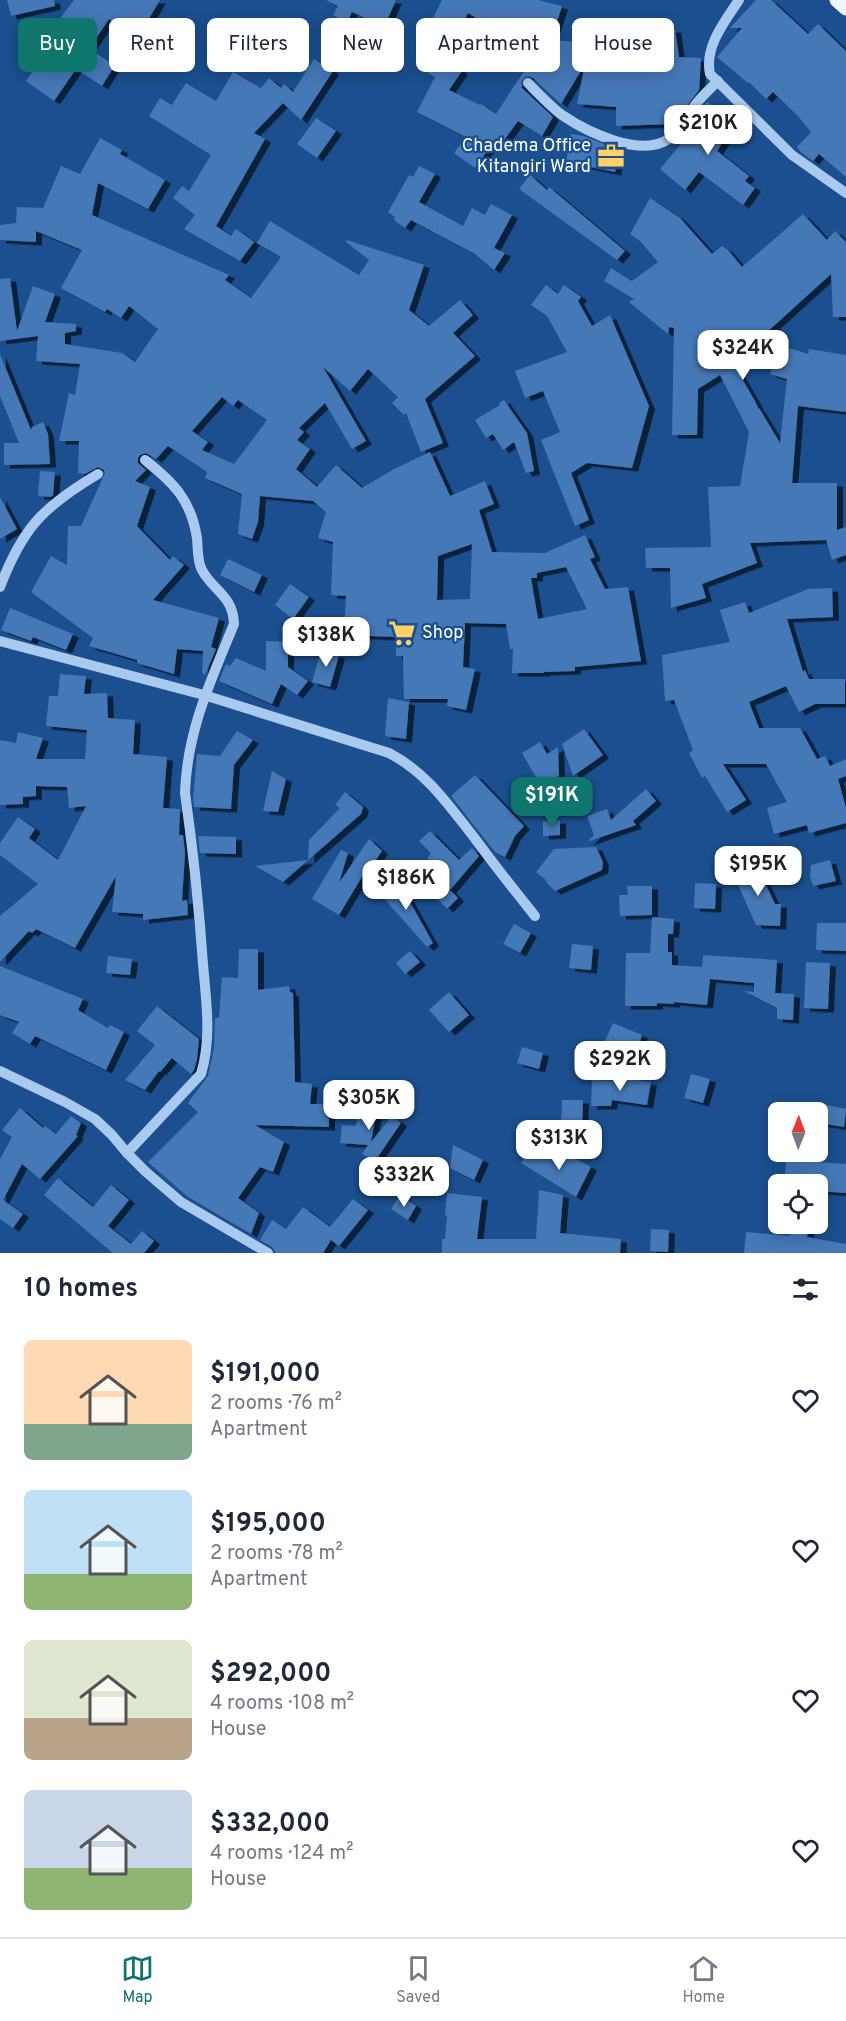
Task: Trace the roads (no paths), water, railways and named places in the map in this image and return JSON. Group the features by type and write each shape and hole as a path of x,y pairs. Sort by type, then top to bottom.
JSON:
{"main road":[{"path":"837,0 846,8"}],"street":[{"path":"739,0 713,44 708,64 710,74 792,155 846,193"},
{"path":"528,83 560,113 575,123 595,133 634,146 650,146 670,138 697,103 718,81"},
{"path":"127,1153 201,1074 206,1058 208,1027 185,793 186,768 204,695 234,624 234,614 228,600 200,567 190,511 182,495 167,477 145,460"},
{"path":"0,587 24,535 66,493 98,474"},
{"path":"0,641 204,695 389,753 407,763 423,776 441,796 535,916"},
{"path":"0,1071 95,1119 127,1153 182,1202 268,1253"}],"place":[{"name":"Chadema Office Kitangiri Ward","path":"611,156"},
{"name":"Shop","path":"402,633"}]}
